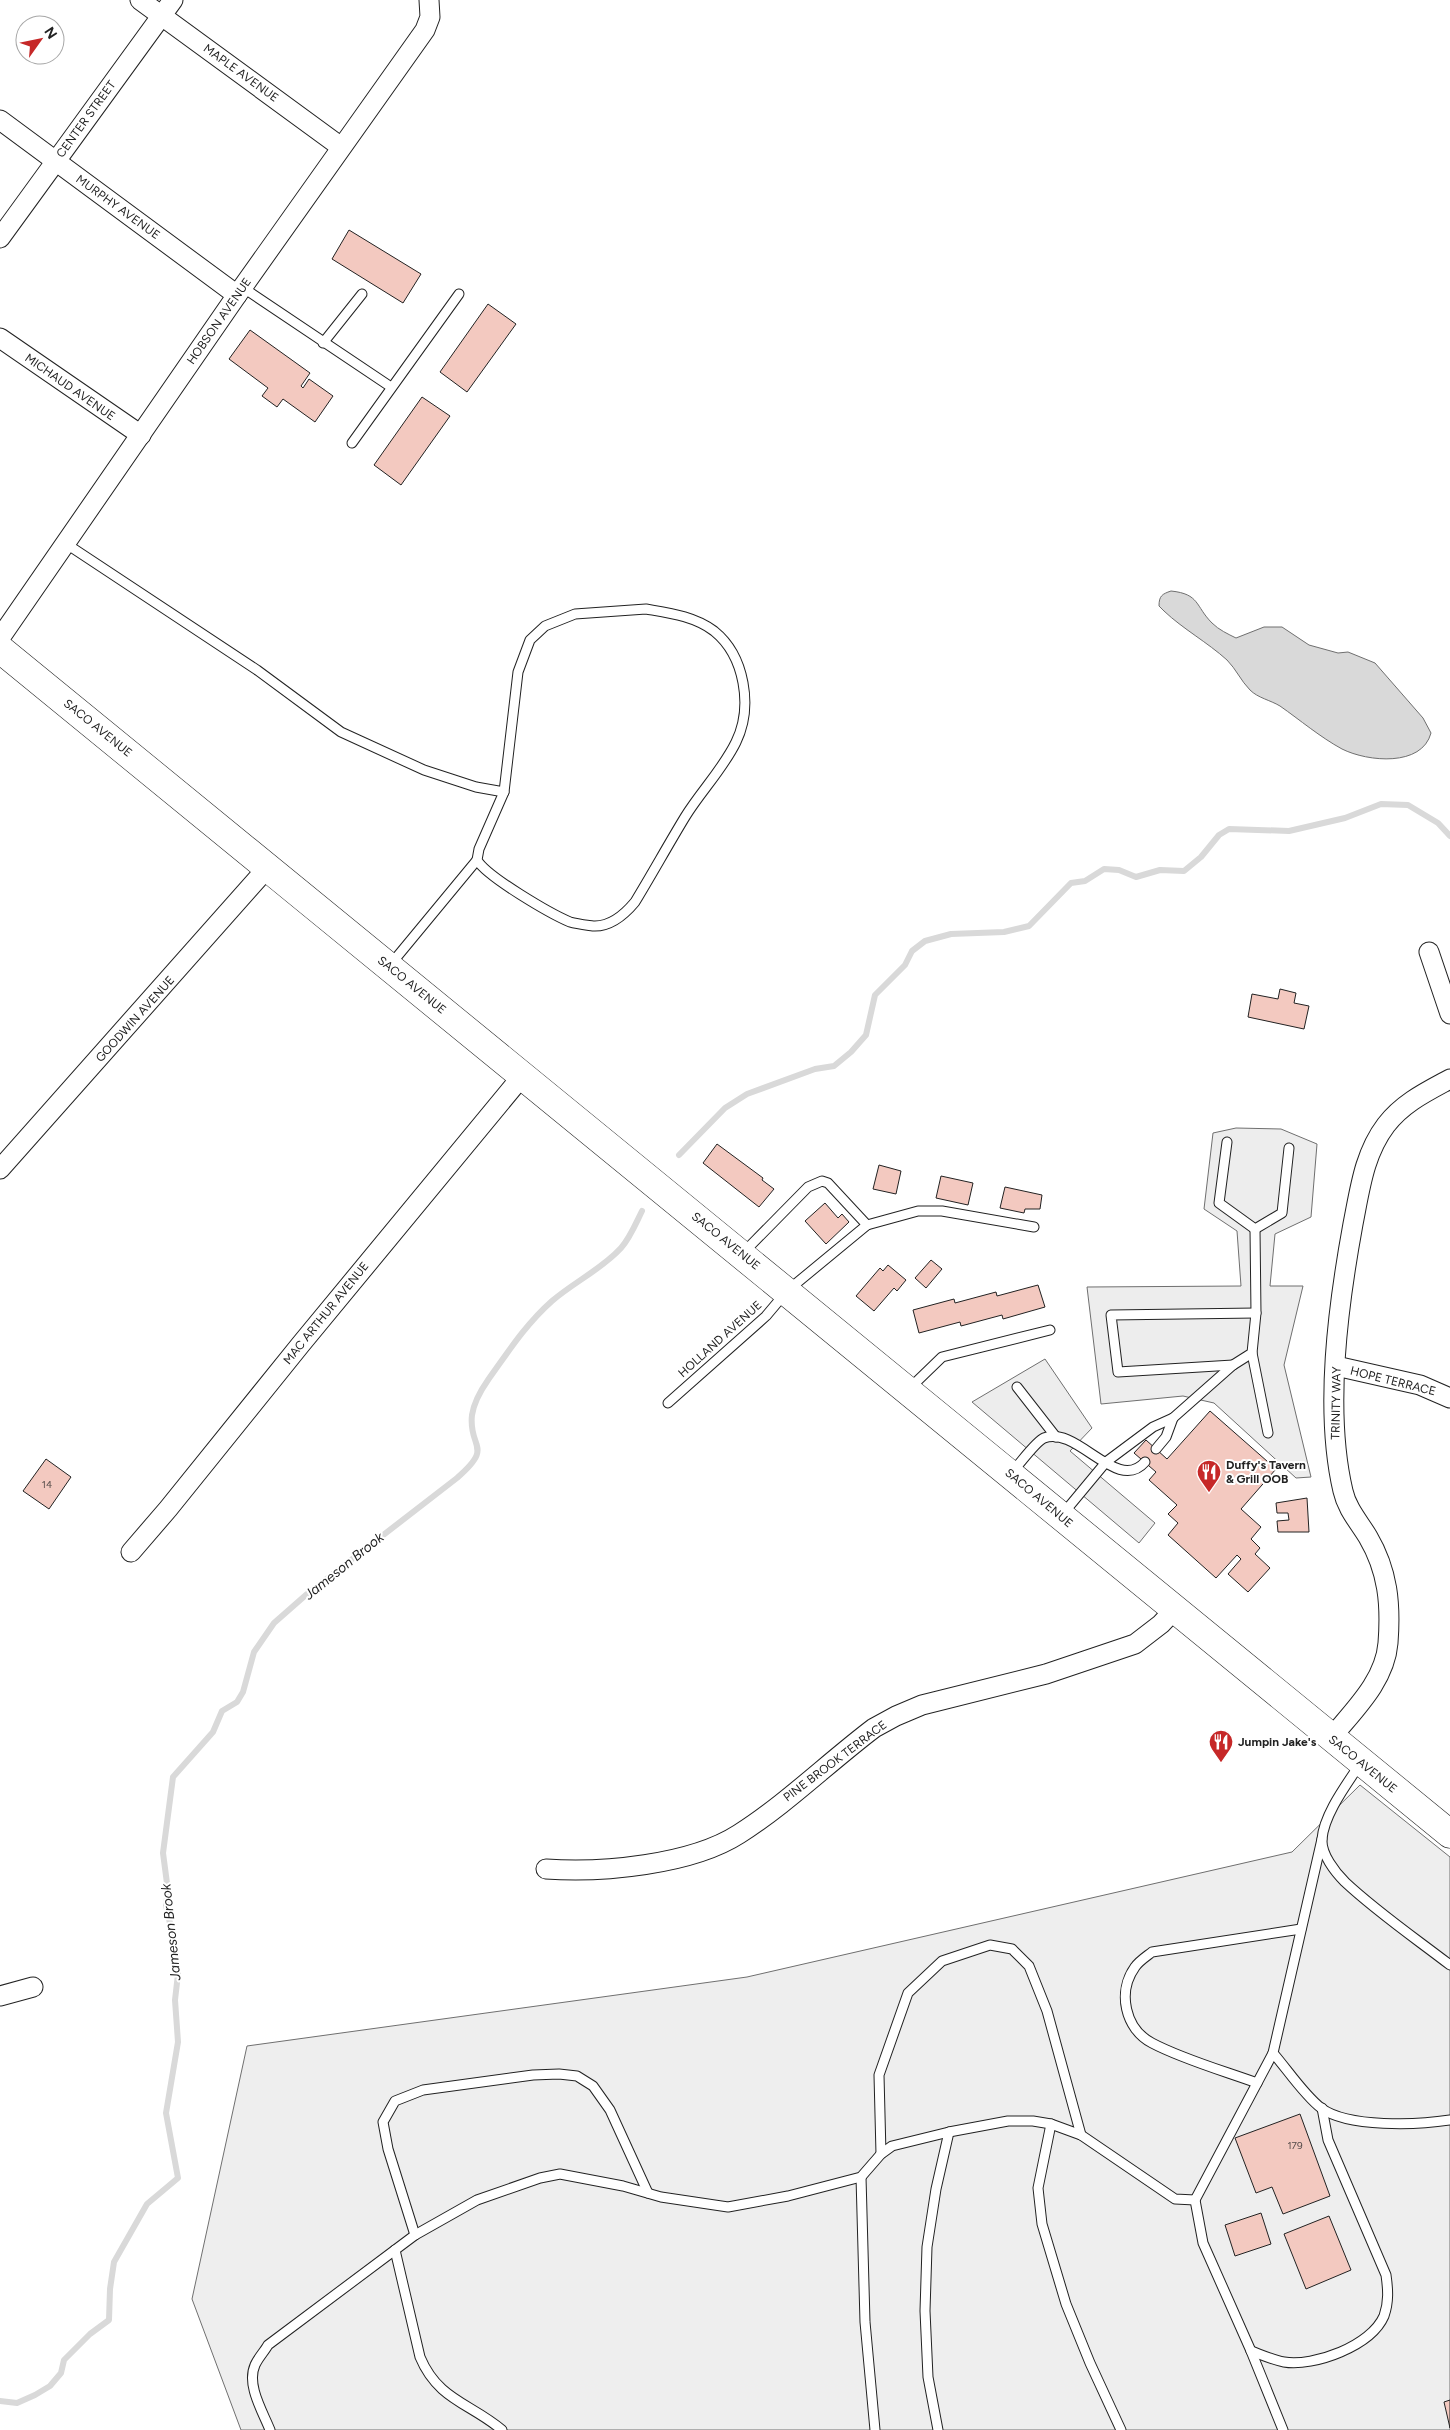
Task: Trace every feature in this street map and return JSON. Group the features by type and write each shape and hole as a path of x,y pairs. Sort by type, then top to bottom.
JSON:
{"main road":[{"name":"SACO AVENUE","path":"0,649 788,1291 1331,1738 1448,1828"}],"street":[{"name":"MAPLE AVENUE","path":"140,0 341,147"},
{"name":"CENTER STREET","path":"0,238 173,0"},
{"name":"HOBSON AVENUE","path":"0,638 239,291 425,30 430,17 430,2"},
{"name":"MURPHY AVENUE","path":"0,120 239,291"},
{"name":"MICHAUD AVENUE","path":"0,338 141,435"},
{"name":"GOODWIN AVENUE","path":"0,1169 268,867"},
{"path":"1428,952 1450,1014"},
{"name":"MAC ARTHUR AVENUE","path":"131,1552 523,1075"},
{"name":"TRINITY WAY","path":"1331,1738 1375,1683 1383,1666 1388,1644 1388,1581 1380,1558 1349,1508 1338,1470 1334,1442 1337,1330 1344,1274 1367,1159 1386,1124 1403,1105 1450,1079"},
{"name":"HOPE TERRACE","path":"1336,1366 1420,1385 1450,1398"},
{"name":"PINE BROOK TERRACE","path":"546,1869 568,1871 620,1867 680,1858 708,1850 738,1835 874,1728 896,1716 962,1694 1046,1674 1135,1644 1152,1632 1175,1608"},
{"path":"0,1996 33,1987"}],"lane":[{"path":"239,291 390,387"},
{"path":"323,343 362,294"},
{"path":"352,442 390,387 460,294"},
{"path":"65,544 207,636 341,732 424,770 476,787 504,792"},
{"path":"390,966 477,860 479,849 504,792 518,672 530,640 545,626 575,614 646,609 674,614 697,621 714,631 728,646 738,668 746,696 744,720 736,742 718,772 686,815 635,902 625,914 612,922 595,926 571,922 503,882 481,867 477,860"},
{"path":"1226,1142 1219,1202 1255,1229"},
{"path":"1255,1229 1282,1213 1289,1148"},
{"path":"742,1254 814,1183 828,1183 867,1225 918,1211 942,1211 1034,1227"},
{"name":"HOLLAND AVENUE","path":"668,1403 766,1316 788,1291 867,1225"},
{"path":"1255,1229 1256,1314 1252,1353 1268,1433"},
{"path":"1233,1365 1118,1372 1111,1315 1256,1314"},
{"path":"908,1390 942,1357 1050,1330"},
{"path":"1061,1517 1106,1462 1154,1427 1173,1418 1233,1365 1252,1353"},
{"path":"1018,1387 1056,1437"},
{"path":"1156,1449 1166,1437 1173,1418"},
{"path":"1010,1474 1043,1438 1056,1437 1068,1440 1106,1462 1127,1471 1138,1468 1145,1462"},
{"path":"1283,2430 1251,2351 1203,2243 1195,2200 1273,2053 1322,1839 1336,1801 1362,1762"},
{"path":"1322,1839 1328,1860 1344,1881 1450,1965"},
{"path":"1257,2083 1151,2043 1135,2028 1126,2014 1124,1993 1134,1968 1152,1952 1301,1929"},
{"path":"880,2154 879,2075 908,1993 942,1962 990,1944 1012,1948 1030,1966 1047,2011 1081,2135"},
{"path":"1273,2053 1322,2108 1345,2118 1379,2122 1450,2120"},
{"path":"414,2235 388,2148 383,2122 395,2101 423,2090 534,2075 559,2074 578,2076 593,2086 610,2110 648,2193"},
{"path":"1251,2351 1284,2362 1312,2362 1338,2354 1370,2334 1383,2318 1389,2295 1386,2275 1328,2140 1322,2108"},
{"path":"270,2430 255,2390 252,2375 255,2365 268,2345 414,2235 478,2200 540,2178 560,2174 648,2193 728,2207 788,2196 861,2177 880,2154 892,2146 949,2132 1008,2121 1034,2121 1051,2124 1081,2135 1175,2199 1195,2200"},
{"path":"1051,2124 1038,2188 1042,2224 1066,2304 1090,2363 1121,2430"},
{"path":"938,2430 928,2376 925,2311 927,2256 936,2189 949,2132"},
{"path":"861,2177 865,2322 875,2430"},
{"path":"395,2250 420,2357 426,2372 434,2384 502,2430"}],"shaded area":[{"path":"1171,591 1192,598 1215,625 1236,638 1264,627 1282,627 1309,645 1338,653 1348,652 1375,663 1423,718 1431,733 1426,744 1417,752 1393,759 1366,757 1342,749 1280,706 1253,693 1227,660 1164,611 1159,606 1160,598 1163,594"},
{"path":"1236,1128 1281,1129 1317,1144 1311,1217 1275,1234 1270,1286 1303,1286 1284,1365 1311,1477 1296,1478 1214,1403 1183,1396 1101,1404 1087,1287 1241,1286 1237,1231 1204,1209 1213,1133"},
{"path":"1045,1359 1092,1428 1070,1451 1155,1523 1139,1543 972,1402"},
{"path":"1360,1785 1450,1857 1450,2430 241,2430 192,2299 247,2046 747,1977 1292,1852"}],"building":[{"path":"349,230 421,274 403,303 332,259"},
{"path":"488,304 516,324 467,392 440,372"},
{"path":"250,330 310,373 301,386 303,388 309,379 333,396 315,422 283,399 277,407 262,396 268,388 229,359"},
{"path":"422,397 450,416 401,485 374,465"},
{"path":"1280,989 1296,993 1294,1003 1309,1006 1304,1029 1248,1017 1252,994 1278,999"},
{"path":"717,1144 763,1178 762,1180 774,1189 759,1207 703,1163"},
{"path":"879,1165 901,1171 896,1194 873,1189"},
{"path":"941,1176 973,1183 968,1205 936,1198"},
{"path":"1005,1187 1042,1195 1040,1209 1025,1209 1024,1213 1000,1208"},
{"path":"825,1203 838,1218 842,1214 849,1222 826,1244 805,1221"},
{"path":"931,1260 942,1269 926,1288 915,1278"},
{"path":"888,1265 906,1280 897,1291 894,1288 874,1311 856,1296 880,1268 883,1271"},
{"path":"1038,1285 1045,1307 1003,1319 1002,1315 961,1326 960,1322 919,1333 913,1310 954,1299 955,1303 996,1292 997,1296"},
{"name":"Duffy's Tavern & Grill OOB","path":"1210,1411 1276,1469 1241,1509 1261,1527 1251,1539 1260,1548 1255,1554 1270,1568 1248,1592 1228,1574 1241,1559 1237,1555 1216,1578 1168,1535 1178,1523 1168,1514 1177,1505 1149,1480 1156,1472 1134,1453 1146,1440 1167,1459"},
{"path":"46,1459 71,1477 49,1509 23,1491"},
{"path":"1307,1498 1309,1532 1278,1532 1277,1521 1289,1520 1288,1513 1277,1513 1276,1503"},
{"path":"1300,2114 1330,2196 1283,2214 1272,2187 1256,2193 1235,2138"},
{"path":"1261,2213 1271,2244 1235,2256 1225,2225"},
{"path":"1329,2216 1351,2270 1306,2289 1284,2234"},
{"path":"1450,2400 1450,2428 1444,2402"}],"waterway":[{"name":"Jameson Brook","path":"679,1155 725,1108 747,1094 815,1069 834,1066 851,1052 866,1035 875,995 905,965 912,951 925,941 951,934 1004,932 1029,926 1071,883 1085,881 1104,869 1119,870 1136,877 1160,870 1184,871 1201,857 1219,835 1229,829 1289,831 1345,818 1381,804 1408,805 1438,823 1450,836"},
{"name":"Jameson Brook","path":"0,2401 17,2403 50,2386 61,2373 64,2360 90,2334 109,2320 110,2289 114,2262 147,2204 178,2178 166,2113 178,2042 175,2000 178,1974 175,1946 166,1905 168,1891 163,1853 173,1777 213,1732 222,1711 237,1702 243,1692 254,1652 274,1623 307,1594 457,1478 475,1459 477,1447 473,1435 472,1415 478,1396 485,1384 534,1319 552,1301 621,1248 642,1211"}],"place":[{"name":"Duffy's Tavern & Grill OOB","path":"1209,1493"},
{"name":"Jumpin Jake's","path":"1221,1763"}]}
